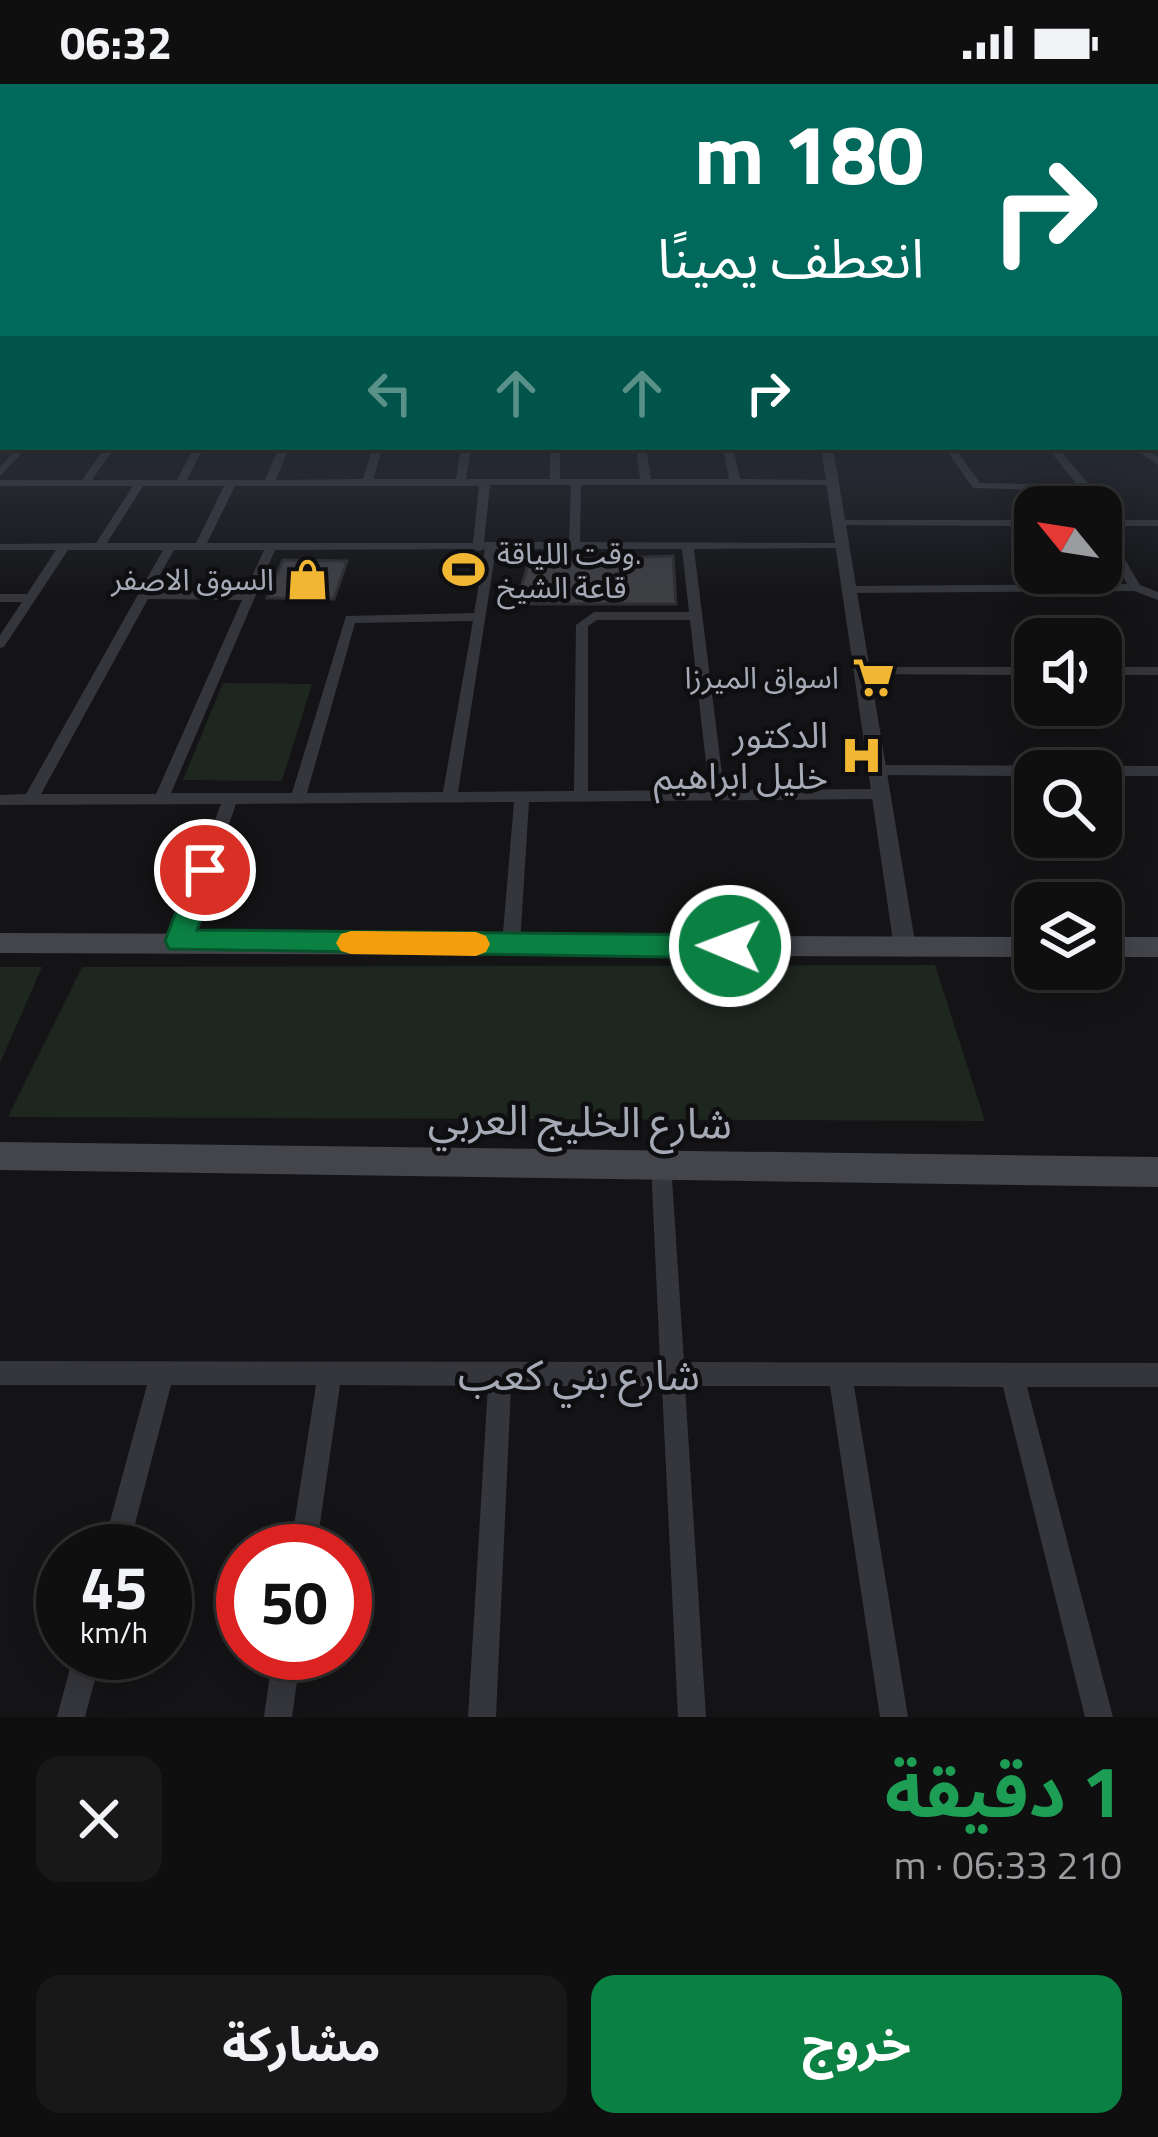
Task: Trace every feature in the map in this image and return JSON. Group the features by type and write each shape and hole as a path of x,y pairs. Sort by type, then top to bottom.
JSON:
{"main road":[{"path":"0,943 1014,947"},
{"path":"1122,947 1158,947"},
{"name":"شارع الخليج العربي","path":"0,1156 1158,1172"}],"street":[{"path":"0,473 19,450"},
{"path":"85,483 108,450"},
{"path":"180,483 198,450"},
{"path":"269,482 283,450"},
{"path":"367,482 376,450"},
{"path":"461,482 466,450"},
{"path":"554,450 554,482"},
{"path":"641,450 646,482"},
{"path":"729,450 735,482"},
{"path":"828,450 905,948"},
{"path":"952,450 977,486 1014,487"},
{"path":"1054,450 1083,486"},
{"path":"450,797 479,617 485,482"},
{"path":"574,548 576,482"},
{"path":"0,483 833,482"},
{"path":"99,547 140,483"},
{"path":"200,547 231,483"},
{"path":"839,523 1014,523"},
{"path":"1122,523 1158,523"},
{"path":"0,547 843,545"},
{"path":"0,644 64,547"},
{"path":"31,800 170,547"},
{"path":"161,799 271,547"},
{"path":"688,548 717,795"},
{"path":"1122,564 1135,587"},
{"path":"851,590 1135,587 1158,596"},
{"path":"145,595 249,596"},
{"path":"0,598 31,598"},
{"path":"581,796 582,625 594,616 694,616"},
{"path":"298,798 350,620 479,617"},
{"path":"864,670 1014,671"},
{"path":"1122,671 1158,671"},
{"path":"880,770 1158,771"},
{"path":"0,800 884,794"},
{"path":"511,944 522,796"},
{"path":"179,941 231,798"},
{"path":"661,1163 692,1717"},
{"name":"شارع بني كعب","path":"0,1373 1158,1375"},
{"path":"122,1524 162,1373"},
{"path":"307,1524 330,1374"},
{"path":"482,1717 500,1374"},
{"path":"840,1374 895,1717"},
{"path":"1012,1374 1099,1717"},
{"path":"71,1717 81,1680"},
{"path":"278,1717 283,1680"}],"shaded area":[{"path":"223,683 312,684 282,781 183,780"},
{"path":"935,965 985,1121 8,1117 82,967"},
{"path":"0,967 42,967 0,1063"}],"building":[{"path":"673,556 676,604 516,604 529,561"},
{"name":"السوق الاصفر","path":"283,560 347,561 334,599 267,598"}],"slow traffic":[{"path":"351,943 476,944"}],"place":[{"name":"وقت اللياقة. قاعة الشيخ","path":"463,570"},
{"name":"السوق الاصفر","path":"308,579"},
{"name":"اسواق الميرزا","path":"873,677"},
{"name":"الدكتور خليل ابراهيم","path":"862,755"}],"route":[{"path":"205,870 179,941 730,946"}]}
